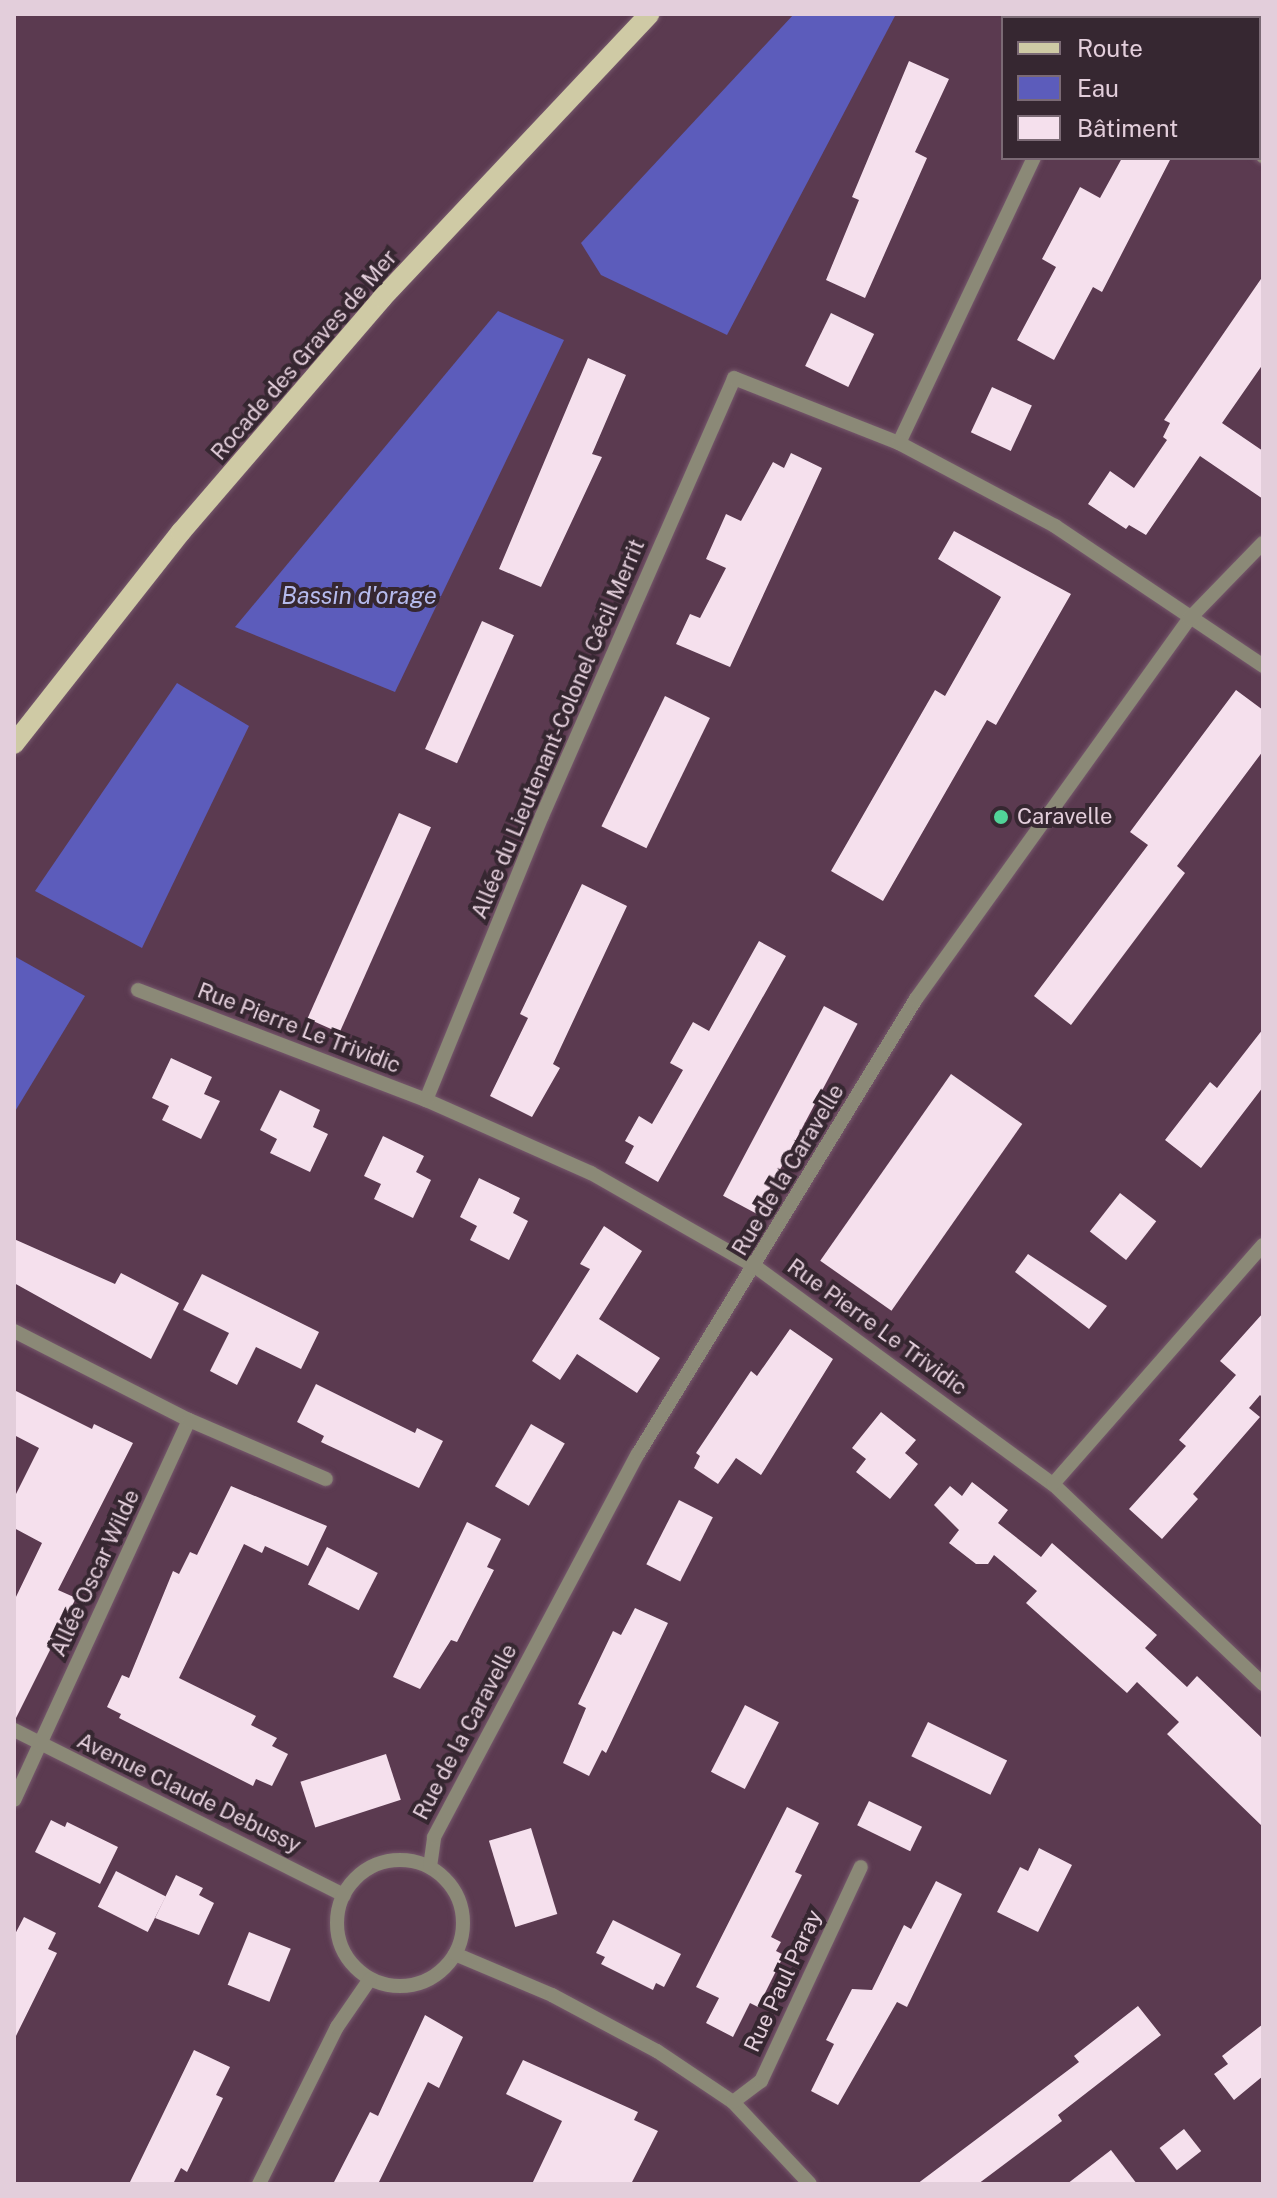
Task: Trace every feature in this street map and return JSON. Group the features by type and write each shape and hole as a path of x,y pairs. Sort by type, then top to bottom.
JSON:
{"main road":[{"name":"Rocade des Graves de Mer","path":"14,744 181,532 382,298 650,14"}],"street":[{"path":"1033,160 899,443 1055,526 1263,666"},
{"name":"Allée du Lieutenant-Colonel Cécil Merrit","path":"426,1100 542,816 734,378 899,443"},
{"name":"Rue de la Caravelle","path":"430,1867 434,1837 638,1454 756,1267 916,999 1189,619 1263,543"},
{"name":"Rue Pierre Le Trividic","path":"138,990 426,1100 591,1173 756,1267 1053,1484 1263,1684"},
{"path":"1053,1484 1263,1245"},
{"path":"14,1331 189,1420 326,1479"},
{"name":"Allée Oscar Wilde","path":"14,1800 189,1420"},
{"name":"Avenue Claude Debussy","path":"14,1730 344,1895"},
{"path":"411,1861 430,1867 458,1896 462,1936 455,1954 443,1970 408,1986 370,1979 349,1959 338,1933 344,1895 355,1879 381,1864 411,1861"},
{"name":"Rue Paul Paray","path":"733,2102 761,2081 861,1867"},
{"path":"455,1954 552,1995 644,2044 733,2102 810,2184"},
{"path":"259,2184 337,2027 370,1979"}],"water":[{"path":"794,14 896,14 727,335 601,275 581,243"},
{"name":"Bassin d'orage","path":"498,311 564,340 395,692 235,627"},
{"path":"177,683 249,726 142,948 35,891"},
{"path":"14,956 85,996 14,1113"}],"building":[{"path":"909,61 949,79 915,152 927,158 865,298 826,280 859,200 852,197"},
{"path":"1121,160 1170,160 1102,292 1093,287 1054,360 1017,340 1056,267 1042,259 1080,187 1100,198"},
{"path":"1263,276 1263,364 1222,423 1263,451 1263,499 1200,456 1146,535 1129,525 1126,529 1088,504 1110,471 1134,488 1167,440 1163,437 1170,423 1164,420"},
{"path":"831,313 874,334 848,387 805,366"},
{"path":"588,358 626,375 592,454 602,457 541,587 499,569"},
{"path":"992,387 1032,406 1011,451 971,432"},
{"path":"791,453 822,468 730,667 676,644 690,614 700,618 726,568 706,559 726,514 741,521 773,462 784,468"},
{"path":"954,531 1071,594 996,725 987,720 883,901 831,871 935,690 945,696 1001,597 938,559"},
{"path":"482,621 514,635 457,763 425,749"},
{"path":"1236,690 1263,710 1263,751 1177,866 1185,873 1071,1025 1034,996 1148,845 1130,832"},
{"path":"665,696 710,718 646,848 601,826"},
{"path":"399,813 431,827 339,1033 307,1019"},
{"path":"582,884 627,906 553,1064 560,1068 532,1117 490,1096 528,1018 520,1014"},
{"path":"759,941 786,956 658,1182 625,1163 634,1146 625,1141 639,1116 652,1124 683,1070 670,1063 693,1022 709,1031"},
{"path":"824,1006 858,1024 757,1214 723,1196"},
{"path":"1263,1029 1263,1087 1201,1168 1165,1140 1210,1082 1217,1088"},
{"path":"171,1058 212,1077 204,1094 220,1101 201,1139 162,1120 169,1106 152,1098"},
{"path":"951,1074 1022,1124 891,1311 820,1261"},
{"path":"280,1090 320,1110 313,1127 328,1134 310,1172 270,1153 277,1139 260,1130"},
{"path":"383,1136 424,1156 416,1172 431,1180 413,1218 374,1199 381,1184 364,1176"},
{"path":"479,1178 520,1198 513,1213 528,1221 509,1260 470,1240 477,1226 460,1217"},
{"path":"1120,1193 1156,1221 1126,1260 1090,1232"},
{"path":"604,1226 642,1251 599,1319 660,1358 637,1393 577,1354 560,1380 532,1361 590,1269 580,1264"},
{"path":"14,1239 115,1284 121,1273 179,1303 151,1359 14,1283"},
{"path":"1028,1254 1107,1306 1089,1329 1015,1272"},
{"path":"202,1274 319,1332 301,1369 256,1347 237,1385 210,1371 229,1333 183,1310"},
{"path":"1263,1313 1263,1398 1260,1395 1249,1408 1260,1417 1193,1494 1198,1499 1162,1539 1129,1509 1186,1446 1179,1440 1236,1375 1220,1361"},
{"path":"790,1329 833,1359 761,1475 736,1458 718,1484 694,1468 700,1456 696,1453 751,1371 757,1376"},
{"path":"316,1384 415,1433 417,1428 443,1441 419,1488 321,1442 324,1436 297,1422"},
{"path":"14,1390 92,1429 94,1424 133,1443 58,1590 76,1598 15,1720 14,1601 42,1543 14,1528 14,1498 39,1448 14,1435"},
{"path":"881,1412 916,1440 905,1453 918,1464 890,1499 856,1472 866,1459 852,1448"},
{"path":"531,1424 565,1444 529,1506 495,1486"},
{"path":"972,1482 1008,1510 998,1523 1041,1557 1052,1543 1157,1635 1145,1648 1187,1687 1197,1676 1263,1739 1263,1827 1167,1734 1179,1722 1137,1682 1127,1693 1026,1603 1037,1591 994,1555 988,1564 976,1564 949,1543 959,1530 934,1505 950,1486 962,1496"},
{"path":"231,1486 327,1526 308,1566 265,1546 262,1553 244,1544 179,1678 256,1716 251,1725 277,1738 272,1746 288,1754 272,1786 256,1779 253,1786 119,1718 121,1714 107,1707 122,1675 129,1678 173,1571 179,1574 190,1552 197,1555"},
{"path":"679,1500 713,1517 680,1581 646,1564"},
{"path":"467,1522 501,1539 487,1567 494,1570 457,1642 451,1640 420,1689 393,1677"},
{"path":"327,1547 378,1573 359,1610 308,1584"},
{"path":"635,1608 668,1623 606,1753 602,1750 589,1776 563,1763 586,1708 578,1704 613,1631 621,1635"},
{"path":"745,1705 779,1722 745,1789 711,1772"},
{"path":"928,1722 1007,1761 990,1795 911,1756"},
{"path":"386,1754 401,1800 315,1827 300,1782"},
{"path":"869,1801 922,1827 910,1851 857,1825"},
{"path":"787,1807 819,1823 795,1872 802,1875 771,1937 781,1942 776,1951 784,1955 758,2007 750,2003 733,2037 706,2023 719,1998 696,1987"},
{"path":"51,1820 65,1827 67,1822 118,1847 100,1884 35,1852"},
{"path":"531,1828 557,1914 515,1927 489,1841"},
{"path":"1039,1848 1072,1865 1038,1932 997,1912 1020,1867 1028,1871"},
{"path":"116,1871 166,1896 148,1932 98,1907"},
{"path":"176,1875 203,1888 199,1895 214,1903 199,1935 155,1918"},
{"path":"936,1881 962,1894 907,2007 897,2002 838,2105 811,2091 834,2044 826,2040 852,1989 872,1990 904,1925 911,1929"},
{"path":"24,1917 56,1933 48,1949 57,1953 14,2040 14,1936"},
{"path":"613,1920 681,1954 664,1987 656,1983 653,1990 601,1964 605,1957 596,1953"},
{"path":"249,1932 291,1949 269,2002 228,1985"},
{"path":"1138,2006 1161,2035 1058,2115 1062,2121 978,2184 917,2184 1079,2062 1074,2056"},
{"path":"425,2015 463,2037 439,2088 428,2082 378,2184 333,2184 370,2112 378,2116"},
{"path":"1263,2024 1263,2076 1234,2100 1214,2074 1228,2064 1222,2056"},
{"path":"194,2050 230,2067 216,2095 223,2098 187,2172 181,2168 173,2184 129,2184"},
{"path":"523,2060 638,2112 634,2120 658,2131 631,2184 532,2184 562,2121 506,2094"},
{"path":"1184,2129 1201,2151 1177,2170 1160,2148"},
{"path":"1111,2150 1137,2184 1067,2184"}],"place":[{"name":"Caravelle","path":"1001,817"}]}
